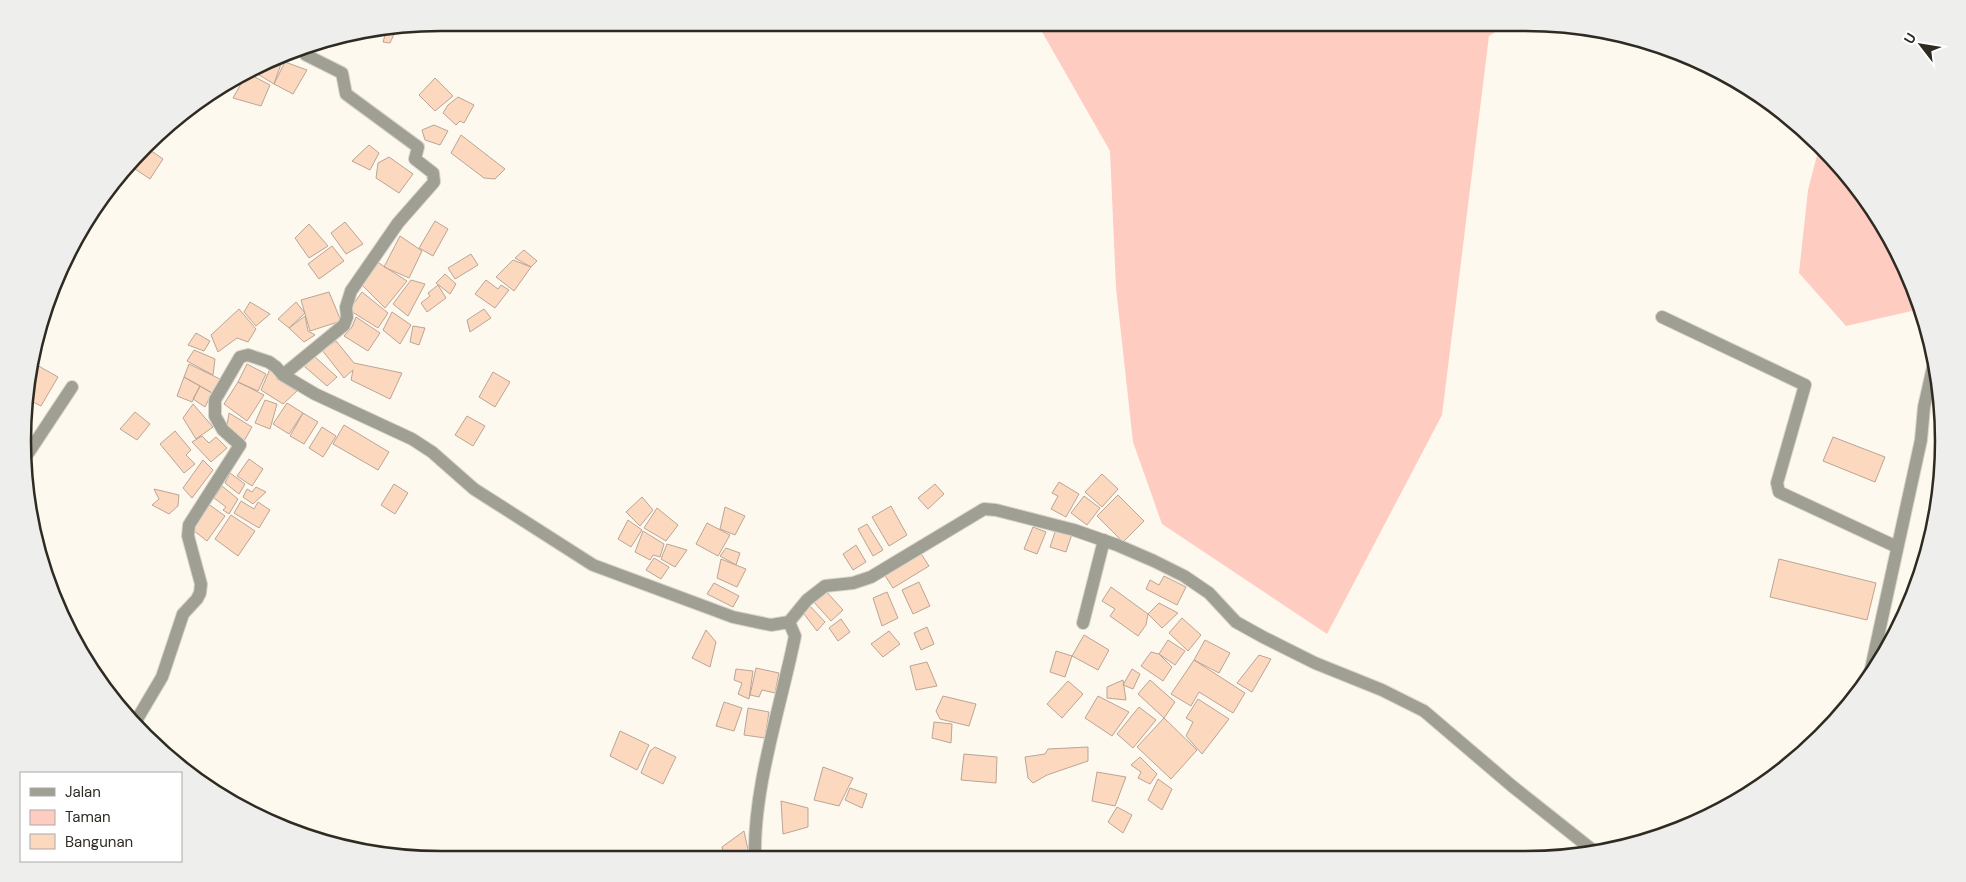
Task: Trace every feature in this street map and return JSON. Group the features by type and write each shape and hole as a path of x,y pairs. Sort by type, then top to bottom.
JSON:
{"street":[{"path":"283,375 344,325 347,317 346,307 351,291 385,241 434,182 433,173 416,160 418,147 346,94 342,73 306,55"},
{"path":"1662,317 1805,385 1777,483 1779,492 1897,547"},
{"path":"138,717 162,678 183,614 197,599 200,592 201,584 188,536 189,526 240,445 223,430 215,416 215,400 240,357 248,355 276,366 283,375 315,394 412,439 432,452 474,489 593,565 733,618 771,625 789,622 807,600 825,586 853,583 871,578 984,509 996,510 1104,540 1184,576 1209,593 1236,622 1262,637 1339,673 1382,690 1424,711 1512,786 1587,846"},
{"path":"1873,657 1921,440 1924,407 1930,381"},
{"path":"31,449 72,387"},
{"path":"1083,623 1104,540"},
{"path":"755,851 754,832 764,777 795,636 789,622"}],"green space":[{"path":"1042,31 1497,31 1489,36 1442,415 1327,634 1162,524 1133,442 1116,288 1110,151"},
{"path":"1817,154 1866,213 1904,284 1913,311 1846,326 1799,273 1808,190"}],"building":[{"path":"394,34 390,43 383,42 385,35"},
{"path":"285,62 307,70 293,94 274,84"},
{"path":"280,64 281,64 274,84 259,75"},
{"path":"254,77 270,85 261,106 233,98 241,83"},
{"path":"435,78 453,96 435,111 419,95"},
{"path":"458,97 474,105 464,123 460,121 456,125 443,113 448,105"},
{"path":"434,125 448,131 440,145 425,140 422,130"},
{"path":"461,135 505,169 495,179 484,178 451,153"},
{"path":"369,145 379,153 370,170 352,161"},
{"path":"151,151 163,159 150,179 135,169"},
{"path":"389,157 413,174 399,193 376,178 378,163"},
{"path":"435,221 448,229 433,256 419,248"},
{"path":"345,222 363,244 346,254 331,233"},
{"path":"309,224 328,246 309,258 295,238"},
{"path":"400,236 422,251 409,278 384,267"},
{"path":"332,246 344,261 319,279 308,264"},
{"path":"524,250 537,261 531,267 515,258"},
{"path":"471,254 478,265 455,279 448,268"},
{"path":"374,260 407,281 385,308 361,284"},
{"path":"513,260 531,267 514,291 496,277"},
{"path":"445,274 456,284 450,294 436,283"},
{"path":"411,280 425,284 408,316 393,304"},
{"path":"486,280 498,289 501,285 509,290 495,308 475,294"},
{"path":"438,285 446,298 427,312 421,303 430,296 428,293"},
{"path":"329,292 341,321 310,331 301,300"},
{"path":"362,292 388,313 378,328 349,310"},
{"path":"250,302 270,314 256,326 244,312"},
{"path":"296,302 305,313 289,328 278,319"},
{"path":"239,309 256,329 248,342 237,338 218,352 211,335"},
{"path":"484,309 491,318 470,332 467,320"},
{"path":"392,312 411,325 400,344 383,330"},
{"path":"305,316 308,331 315,335 304,342 289,328"},
{"path":"356,317 380,333 368,351 344,336 352,327"},
{"path":"413,326 425,328 419,345 410,342"},
{"path":"196,333 210,341 204,351 188,345"},
{"path":"336,341 354,363 402,373 390,399 351,380 353,370 344,378 322,350"},
{"path":"194,350 215,359 213,375 187,361"},
{"path":"315,357 337,377 327,386 304,366"},
{"path":"189,364 222,380 214,394 184,377"},
{"path":"247,364 266,374 258,391 238,382"},
{"path":"38,366 58,377 41,406 33,402"},
{"path":"270,369 278,370 277,379 297,391 283,404 261,390"},
{"path":"493,372 510,382 495,407 479,397"},
{"path":"184,377 200,386 192,402 177,396"},
{"path":"238,382 264,395 247,421 224,404"},
{"path":"200,386 212,393 205,407 193,399"},
{"path":"265,400 277,404 270,429 255,423"},
{"path":"287,403 303,413 289,434 273,424"},
{"path":"193,404 213,427 196,439 183,418"},
{"path":"135,412 150,424 137,440 120,429"},
{"path":"229,413 252,427 244,441 227,426"},
{"path":"303,413 318,422 304,444 290,436"},
{"path":"467,416 485,426 473,446 455,435"},
{"path":"344,425 389,452 378,470 333,444"},
{"path":"322,427 336,436 323,457 309,448"},
{"path":"175,431 191,450 186,455 195,464 184,473 160,444"},
{"path":"202,436 209,443 216,437 227,448 211,462 192,442"},
{"path":"1833,437 1885,457 1875,482 1823,461"},
{"path":"249,459 263,469 252,486 237,476"},
{"path":"203,460 213,470 192,498 183,488"},
{"path":"230,473 245,484 239,494 225,483"},
{"path":"1102,474 1118,489 1102,507 1085,492"},
{"path":"1059,482 1079,494 1066,517 1051,509 1058,496 1052,493"},
{"path":"394,484 408,493 395,514 381,505"},
{"path":"935,484 944,494 928,509 918,498"},
{"path":"222,486 238,499 229,514 223,510 226,507 214,498"},
{"path":"256,487 266,492 253,504 243,497 247,489 252,492"},
{"path":"154,489 179,495 178,506 169,514 152,505 159,499"},
{"path":"1118,495 1144,521 1123,542 1097,516"},
{"path":"1084,496 1100,508 1087,525 1071,513"},
{"path":"642,497 653,510 640,526 626,512"},
{"path":"241,501 254,509 258,502 270,510 259,528 234,513"},
{"path":"207,503 225,516 207,541 193,530"},
{"path":"891,506 907,535 889,546 872,517"},
{"path":"725,507 745,516 735,535 720,529"},
{"path":"657,508 678,525 666,541 644,528"},
{"path":"231,515 255,531 238,556 215,539"},
{"path":"628,520 642,530 631,547 618,539"},
{"path":"707,523 730,535 718,556 696,544"},
{"path":"867,524 883,550 873,556 858,529"},
{"path":"1033,527 1046,532 1037,554 1024,549"},
{"path":"1056,529 1072,534 1066,552 1050,547"},
{"path":"643,531 664,544 660,557 653,555 650,560 635,552"},
{"path":"667,544 687,550 675,567 661,559"},
{"path":"856,545 866,562 853,570 843,554"},
{"path":"726,548 740,553 736,565 720,556"},
{"path":"920,552 929,566 893,588 884,574"},
{"path":"654,558 669,567 661,579 646,570"},
{"path":"721,559 746,569 737,587 717,578"},
{"path":"1779,559 1876,583 1867,620 1770,597"},
{"path":"1164,576 1186,587 1177,605 1146,589 1150,580 1159,585"},
{"path":"919,582 930,606 913,614 902,590"},
{"path":"714,583 739,596 733,607 707,594"},
{"path":"1111,587 1148,614 1146,625 1138,636 1110,616 1115,609 1102,601"},
{"path":"824,589 843,610 831,621 812,600"},
{"path":"887,592 898,618 882,626 873,598"},
{"path":"1159,603 1178,613 1162,628 1148,614"},
{"path":"808,604 825,622 817,631 801,610"},
{"path":"1182,618 1201,635 1188,651 1169,633"},
{"path":"841,619 850,632 838,641 829,628"},
{"path":"927,627 934,644 921,650 914,633"},
{"path":"706,630 716,642 710,667 692,658"},
{"path":"889,631 900,644 883,657 871,644"},
{"path":"1084,635 1109,650 1098,670 1072,656"},
{"path":"1168,640 1185,651 1175,665 1159,654"},
{"path":"1205,640 1230,653 1219,673 1194,660"},
{"path":"1056,651 1072,656 1065,677 1050,672"},
{"path":"1151,652 1159,654 1172,667 1163,681 1141,666"},
{"path":"1259,655 1271,659 1252,692 1237,683"},
{"path":"1194,660 1245,693 1233,713 1199,692 1191,706 1171,694"},
{"path":"927,662 937,686 916,690 910,666"},
{"path":"756,668 779,673 775,693 762,690 759,697 750,695"},
{"path":"736,669 753,671 749,699 738,694 742,683 734,680"},
{"path":"1132,669 1140,674 1133,689 1123,685"},
{"path":"1123,680 1126,700 1107,698 1107,687"},
{"path":"1150,680 1175,702 1164,718 1138,694"},
{"path":"1068,681 1083,694 1062,718 1047,704"},
{"path":"943,696 976,704 969,726 940,719 936,711"},
{"path":"1098,696 1129,712 1112,736 1085,718"},
{"path":"1198,699 1229,719 1202,754 1186,736 1193,722 1186,718"},
{"path":"724,702 742,708 734,731 716,726"},
{"path":"1139,707 1156,720 1133,748 1117,734"},
{"path":"748,708 769,712 765,738 744,735"},
{"path":"1164,718 1197,750 1171,779 1137,747"},
{"path":"934,722 952,724 951,743 932,738"},
{"path":"620,731 649,745 637,770 610,756"},
{"path":"655,747 676,757 663,784 641,773 650,751"},
{"path":"1088,747 1088,761 1047,775 1033,783 1028,778 1025,757 1045,754 1048,749"},
{"path":"964,754 997,757 996,783 961,780"},
{"path":"1140,757 1157,774 1150,784 1138,778 1141,772 1131,765"},
{"path":"823,767 853,778 839,806 814,800"},
{"path":"1097,772 1126,777 1115,806 1092,801"},
{"path":"1158,779 1172,789 1162,810 1148,800"},
{"path":"850,788 867,794 862,808 845,800"},
{"path":"781,801 808,808 808,827 783,834"},
{"path":"1117,807 1132,815 1123,833 1108,822"},
{"path":"744,831 748,851 723,851 722,847"}]}
